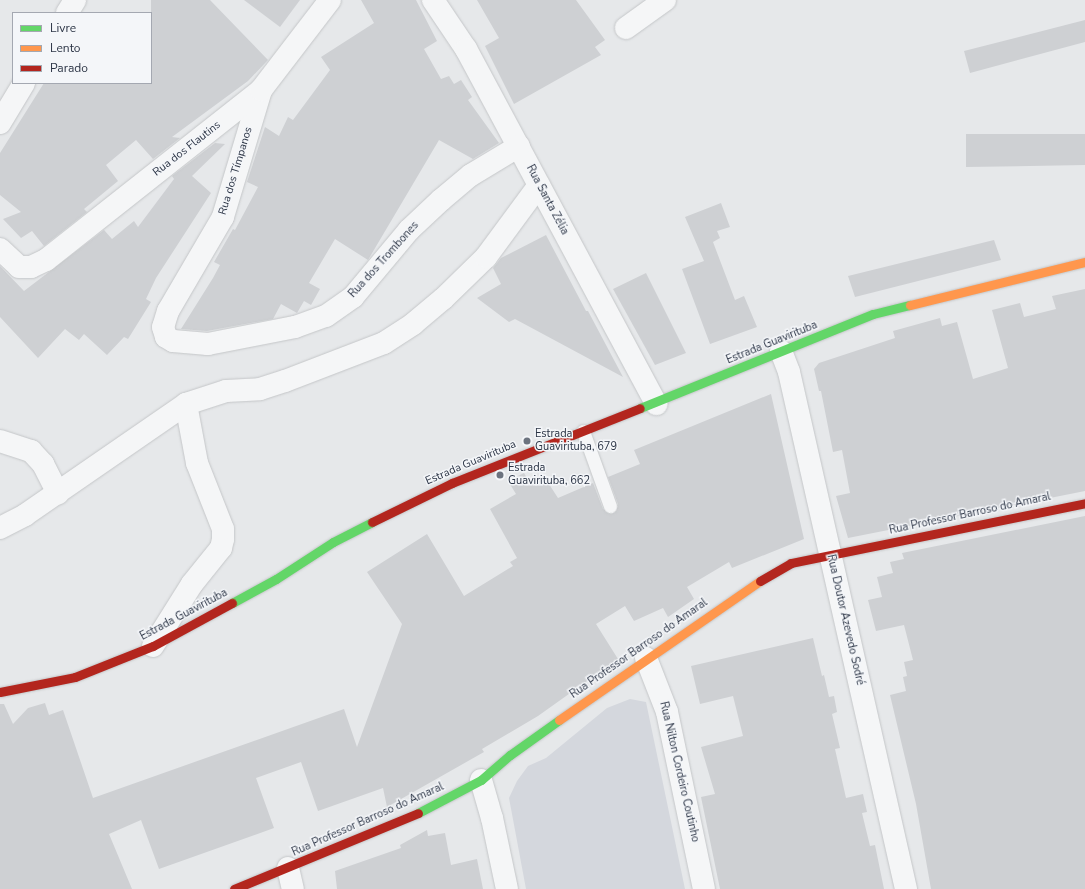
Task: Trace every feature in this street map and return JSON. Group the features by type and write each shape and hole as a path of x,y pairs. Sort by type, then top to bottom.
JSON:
{"street":[{"path":"68,12 75,0"},
{"name":"Rua dos Flautins","path":"0,250 19,267 31,267 46,260 261,90 330,0"},
{"name":"Rua Santa Zélia","path":"433,0 466,49 656,404"},
{"path":"626,28 665,0"},
{"path":"0,123 23,84"},
{"name":"Rua dos Tímpanos","path":"168,311 222,217 261,90"},
{"name":"Rua dos Trombones","path":"168,311 163,327 166,338 183,344 208,344 245,337 295,327 326,316 353,297 409,230 441,200 471,175 519,146"},
{"path":"0,528 25,515 186,404 226,391 260,389 384,343 413,324 443,299 486,256 539,185"},
{"name":"Estrada Guavirituba","path":"0,692 75,677 153,646 276,579 347,535 452,483 656,404 873,314 1085,262"},
{"name":"Rua Doutor Azevedo Sodré","path":"781,351 789,372 906,889"},
{"path":"153,646 192,584 221,548 223,539 223,529 197,463 186,404"},
{"path":"0,441 31,451 43,464 58,492"},
{"name":"Rua Professor Barroso do Amaral","path":"234,889 288,868 435,806 481,780 510,755 646,658 766,576 791,563 830,553 938,535 1085,503"},
{"name":"Rua Nilton Cordeiro Coutinho","path":"646,658 668,712 704,889"},
{"path":"481,780 492,818 507,889"},
{"path":"288,868 294,889"}],"lane":[{"path":"583,431 610,506"}],"shaded area":[{"path":"630,699 646,702 685,889 526,889 509,798 517,781 528,766 546,758 607,708"}],"building":[{"path":"151,0 210,0 268,60 248,81 172,137 180,138 153,159 136,140 106,165 118,181 84,209 87,212 44,246 32,231 21,238 3,219 21,212 0,195 0,153 43,84 152,84"},
{"path":"244,0 300,0 280,27"},
{"path":"361,0 416,0 437,41 424,49 441,79 449,76 454,84 461,80 472,97 468,100 499,143 473,159 439,140 368,260 335,239 309,283 320,289 311,305 304,301 297,313 281,304 273,319 207,331 181,329 213,278 220,265 214,262 233,229 235,230 258,187 247,182 265,127 279,136 288,117 293,120 330,70 321,57 374,23"},
{"path":"477,0 576,0 605,40 595,47 601,55 514,104 485,46 499,38"},
{"path":"1085,20 1085,42 970,73 964,51"},
{"path":"966,134 1085,134 1085,165 966,167"},
{"path":"215,143 225,144 192,176 211,193 156,278 146,299 151,302 128,339 124,337 107,355 84,334 79,340 65,329 38,358 0,317 0,266 24,291 104,230 112,239 134,221 138,227 174,179 172,176"},
{"path":"721,203 730,227 717,231 720,238 713,242 735,300 744,296 757,327 710,344 682,269 704,261 685,217"},
{"path":"546,235 623,377 515,319 509,322 477,298 501,284 493,268 501,258"},
{"path":"994,240 1001,260 855,297 848,276"},
{"path":"646,273 686,353 655,365 613,289"},
{"path":"1085,289 1085,491 848,538 836,496 850,493 842,450 833,452 821,391 819,391 814,369 819,363 895,338 893,331 940,318 942,326 957,322 973,379 1008,368 992,310 1020,303 1024,317 1056,309 1052,296"},
{"path":"771,394 804,539 732,568 729,562 687,587 694,599 668,617 663,608 634,621 625,606 596,624 618,659 538,716 482,749 484,752 387,807 383,788 318,811 301,762 256,778 274,828 159,869 141,820 109,834 132,889 0,889 0,704 4,704 13,724 28,708 45,703 49,715 63,710 93,798 344,709 357,747 402,624 367,572 427,534 464,596 513,566 510,562 517,558 490,509 516,494 508,481 524,473 531,485 545,478 558,498 593,483 603,509 612,514 616,511 618,504 608,477 640,464 634,450"},
{"path":"1085,516 1085,889 931,889 916,804 890,695 906,691 903,677 907,676 904,662 913,660 904,625 876,631 868,600 882,597 877,577 893,573 890,562 904,559 902,553"},
{"path":"813,638 822,676 824,675 829,697 834,696 837,712 832,714 840,748 835,749 846,798 863,794 867,812 862,813 870,846 875,845 884,889 720,889 701,797 715,794 701,747 743,736 733,696 700,704 691,666"},
{"path":"427,830 428,836 445,833 451,865 477,859 483,889 337,889 335,871 401,848 400,845"}],"traffic: fast":[{"path":"640,408 873,314 910,305"},
{"path":"232,603 276,579 333,542 372,522"},
{"path":"418,813 481,780 510,755 559,720"}],"traffic: slow":[{"path":"910,305 1085,262"},
{"path":"559,720 760,581"}],"traffic: jam":[{"path":"372,522 452,483 640,408"},
{"path":"760,581 791,563 1085,503"},
{"path":"0,692 75,677 153,646 232,603"},
{"path":"234,889 418,813"}],"place":[{"name":"Estrada Guavirituba, 679","path":"527,441"},
{"name":"Estrada Guavirituba, 662","path":"500,475"}]}
